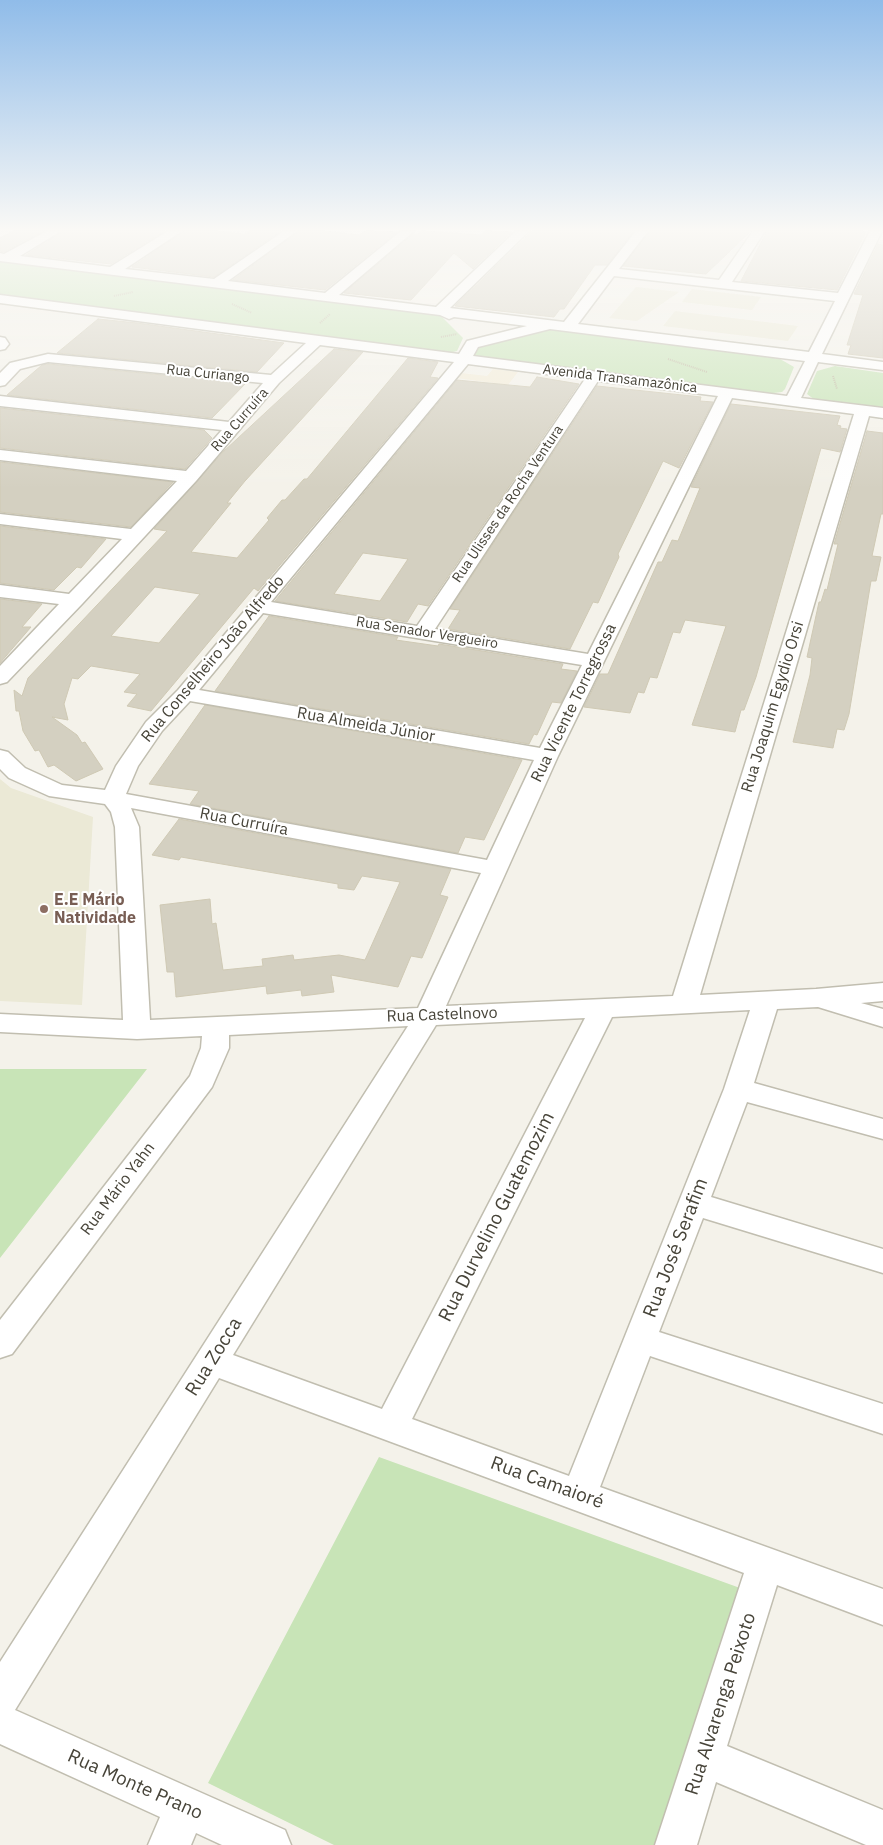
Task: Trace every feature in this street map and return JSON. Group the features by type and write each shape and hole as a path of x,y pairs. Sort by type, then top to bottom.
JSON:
{"street":[{"name":"Avenida Transamazônica","path":"145,317 311,338 467,341 594,376 863,411"},
{"path":"446,317 467,341 553,324"},
{"path":"497,317 883,366"},
{"path":"569,326 576,317"},
{"path":"792,401 821,358 836,317"},
{"name":"Rua Curruíra","path":"0,678 190,478 311,338"},
{"path":"0,340 2,344 0,346"},
{"name":"Rua Conselheiro João Alfredo","path":"113,798 127,766 154,727 185,694 258,606 467,341"},
{"name":"Rua Curiango","path":"0,382 5,368 48,358 274,380"},
{"name":"Rua Ulisses da Rocha Ventura","path":"423,632 594,376"},
{"name":"Rua Vicente Torregrossa","path":"428,1016 547,756 727,393"},
{"path":"0,401 234,427"},
{"name":"Rua Joaquim Egydio Orsi","path":"684,1004 863,411"},
{"path":"0,455 190,478"},
{"path":"0,519 136,535"},
{"path":"0,591 76,600"},
{"name":"Rua Senador Vergueiro","path":"258,606 595,661"},
{"name":"Rua Almeida Júnior","path":"185,694 547,756"},
{"name":"Rua Curruíra","path":"0,757 17,773 57,791 113,798 496,869"},
{"path":"113,798 122,812 126,827 137,1030"},
{"name":"Rua Castelnovo","path":"0,1023 137,1030 816,998 883,992"},
{"path":"816,998 883,1018"},
{"name":"Rua José Serafim","path":"579,1495 738,1089 766,1000"},
{"name":"Rua Durvelino Guatemozim","path":"391,1426 603,1008"},
{"name":"Rua Zocca","path":"0,1698 428,1016"},
{"name":"Rua Mário Yahn","path":"0,1344 202,1080 215,1048 216,1026"},
{"path":"738,1089 883,1129"},
{"path":"693,1203 883,1261"},
{"path":"640,1339 883,1419"},
{"name":"Rua Camaioré","path":"211,1361 883,1607"},
{"name":"Rua Alvarenga Peixoto","path":"676,1845 765,1564"},
{"name":"Rua Monte Prano","path":"0,1724 186,1809 270,1845"},
{"path":"704,1757 883,1831"},
{"path":"169,1845 186,1809"}],"path":[{"path":"252,317 252,331"},
{"path":"311,338 329,317"},
{"path":"821,358 863,411"},
{"path":"668,359 711,374"},
{"path":"692,389 703,370"}],"shaded area":[{"path":"610,317 643,317 637,321"},
{"path":"670,317 725,317 798,326 788,341 663,326"},
{"path":"493,369 518,372 508,385 456,378 461,373 487,376"},
{"name":"E.E Mário Natividade","path":"0,779 11,788 93,817 82,1005 0,1001"}],"green space":[{"path":"176,317 442,317 463,338 457,351 449,353"},
{"path":"545,328 780,359 794,367 782,392 765,394 473,356 481,345"},
{"path":"835,366 883,373 883,410 815,400 807,394 817,371"},
{"path":"0,1069 147,1069 0,1258"},
{"path":"379,1457 740,1588 657,1845 334,1845 208,1783"}],"building":[{"path":"856,317 883,317 883,358 848,354 851,345 847,345"},
{"path":"98,319 284,343 257,372 57,353"},
{"path":"334,349 363,352 245,481 227,503 231,503 191,552 237,558 269,520 267,518 282,500 285,500 304,479 307,479 408,358 438,362 430,377 438,378 258,591 254,588 151,711 127,706 137,694 124,692 140,674 91,666 78,679 72,678 64,704 68,720 52,717 77,735 82,743 85,742 103,769 76,781 54,765 48,767 39,750 35,751 23,731 19,711 16,711 14,690 22,696 28,678 167,531 154,529 224,451","holes":["155,587 200,594 159,643 111,636"]},
{"path":"48,364 246,383 212,418 7,395 42,365"},
{"path":"537,377 579,384 428,606 418,604 407,622 275,601 457,380 530,387","holes":["363,553 408,559 380,601 334,594"]},
{"path":"597,386 701,397 700,401 713,402 679,468 663,461 618,554 619,557 598,603 593,602 570,649 448,629 460,610 450,609"},
{"path":"731,404 840,416 837,425 841,426 840,428 847,429 840,452 821,448 756,677 744,710 741,710 735,732 692,725 726,626 685,620 680,633 673,632 657,678 650,677 644,693 638,692 630,713 584,707 600,674 608,674 658,562 662,562 672,540 678,541 700,488 691,487"},
{"path":"0,408 204,430 212,438 185,469 0,448"},
{"path":"867,431 883,433 883,514 881,514 872,556 881,557 876,581 871,581 849,714 844,730 837,729 833,748 793,742 810,675 812,658 807,657 819,602 821,602 825,589 827,590 838,544 834,544"},
{"path":"0,462 173,482 131,527 0,512"},
{"path":"0,526 106,539 81,568 77,567 54,590 0,583"},
{"path":"0,599 42,604 22,627 31,627 0,663"},
{"path":"269,616 398,637 396,640 438,646 439,644 563,664 561,669 577,671 561,703 552,702 537,735 534,734 529,744 215,691"},
{"path":"205,705 522,760 484,840 465,837 458,853 190,804 199,791 149,784"},
{"path":"179,819 451,869 440,895 448,897 422,958 411,956 398,987 331,975 334,992 302,996 301,990 267,994 266,986 176,997 174,972 167,972 160,905 210,899 212,924 216,923 223,970 263,966 262,959 293,955 294,960 339,955 365,960 400,882 362,876 354,890 338,888 338,884 181,857 179,860 152,855"}],"place":[{"name":"E.E Mário Natividade","path":"44,909"}]}
